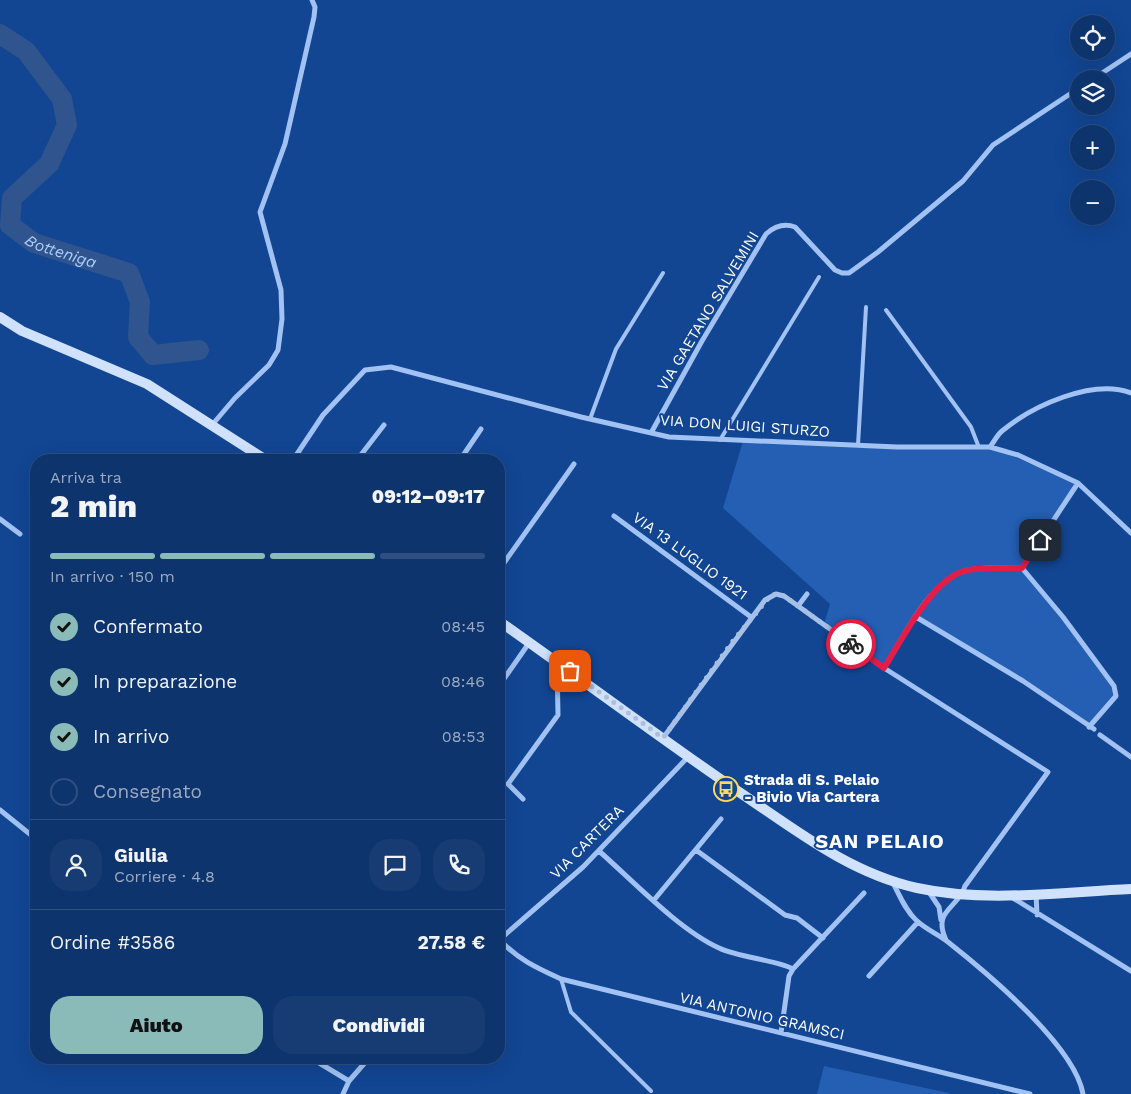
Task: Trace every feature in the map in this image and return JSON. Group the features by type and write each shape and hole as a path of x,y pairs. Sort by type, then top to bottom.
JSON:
{"main road":[{"path":"0,317 22,331 147,384 257,454"},
{"path":"505,625 688,756 833,855 892,881 927,890 962,894 1036,894 1131,889"}],"street":[{"path":"212,425 235,398 269,366 278,350 282,319 281,290 260,212 285,144 314,18 315,7 312,0"},
{"path":"1107,70 1131,54"},
{"name":"VIA GAETANO SALVEMINI","path":"651,433 712,324 766,234 773,227 788,224 795,227 835,270 849,273 878,252 963,181 993,145 1070,94"},
{"name":"VIA DON LUIGI STURZO","path":"297,454 323,415 365,370 391,367 590,419 669,437 858,445 978,445 990,447 1018,455 1078,483 1131,533"},
{"path":"990,447 1000,432 1041,406 1081,391 1117,388 1131,393"},
{"path":"362,454 384,426"},
{"path":"464,454 481,429"},
{"path":"505,562 574,464"},
{"path":"1022,568 1078,483"},
{"name":"VIA 13 LUGLIO 1921","path":"614,516 751,617"},
{"path":"0,519 20,534"},
{"path":"884,668 916,617 940,585 949,577 966,570 1022,568"},
{"path":"916,617 1023,681 1091,728 1116,696 1114,686 1063,617 1022,568"},
{"path":"663,738 765,600 776,594 784,596 884,668 1048,772 965,886 962,894 950,906 941,923"},
{"path":"798,606 807,594"},
{"path":"505,678 530,643"},
{"path":"523,799 508,784 558,715 558,662"},
{"path":"1100,735 1131,757"},
{"name":"VIA CARTERA","path":"505,935 583,867 688,756"},
{"path":"0,810 30,834"},
{"path":"654,900 721,819"},
{"path":"696,850 785,915 797,918 823,938"},
{"path":"599,851 698,937 734,954 793,969"},
{"path":"892,881 918,922 946,940 1023,1006 1071,1064 1081,1083 1083,1094"},
{"path":"927,890 939,907 946,940"},
{"path":"781,1033 789,976 793,969 864,893"},
{"path":"1008,894 1038,915 1131,971"},
{"path":"1036,894 1038,915"},
{"path":"869,976 918,922"},
{"name":"VIA ANTONIO GRAMSCI","path":"505,946 528,964 561,979 1030,1094"},
{"path":"321,1064 349,1081"},
{"path":"343,1094 349,1081 364,1064"}],"lane":[{"path":"590,419 616,349 664,273"},
{"path":"720,440 819,277"},
{"path":"858,445 866,307"},
{"path":"886,310 971,426 978,445"},
{"path":"561,979 571,1012 651,1091"}],"shaded area":[{"path":"743,441 990,447 1078,483 1022,568 1114,686 1116,696 1089,727 1036,689 918,618 884,668 824,624 830,604 723,508"},
{"path":"824,1066 953,1094 817,1094"}],"waterway":[{"name":"Botteniga","path":"0,34 26,51 62,99 67,125 49,164 12,198 10,225 34,243 129,273 140,302 138,337 153,355 199,350"}],"way so far":[{"path":"570,671 663,738 714,666 770,596 776,594 784,596 851,644"}],"place":[{"name":"Strada di S. Pelaio - Bivio Via Cartera","path":"726,789"}],"district":[{"name":"SAN PELAIO","path":"880,841"}],"route":[{"path":"851,644 884,668 916,617 940,585 949,577 966,570 1022,568 1040,540"}]}
